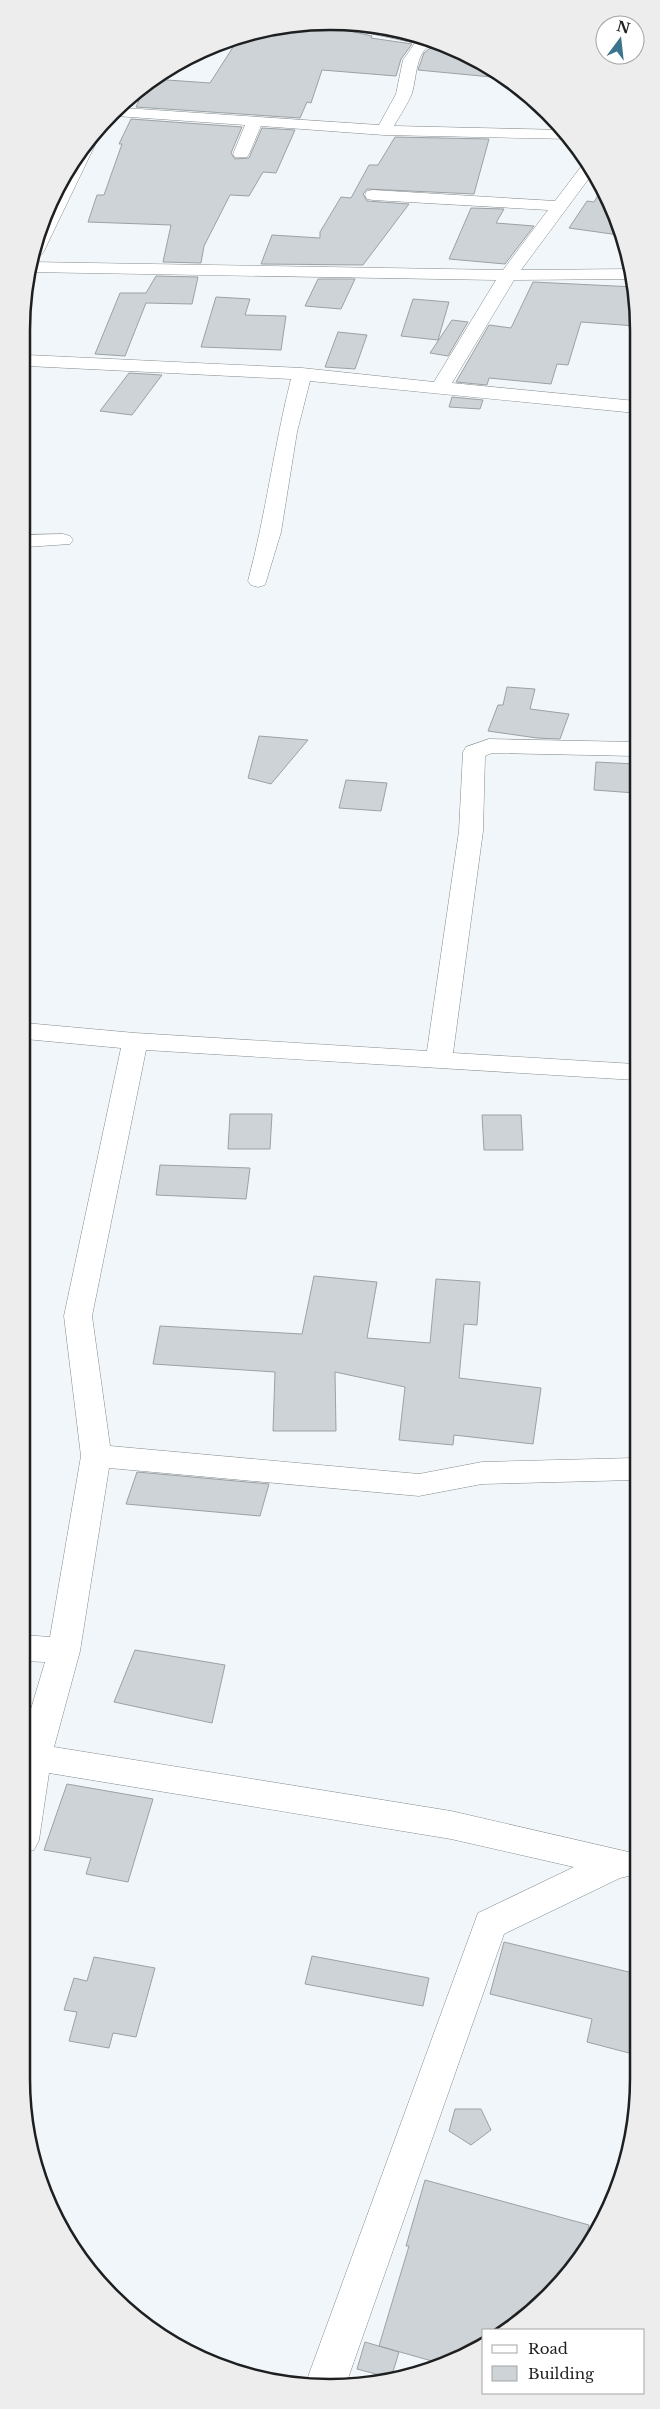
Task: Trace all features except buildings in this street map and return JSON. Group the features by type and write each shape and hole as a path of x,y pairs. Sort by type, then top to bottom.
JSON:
{"street":[{"path":"384,130 404,94 411,60 422,45"},
{"path":"124,112 384,130 558,135"},
{"path":"241,154 255,121"},
{"path":"439,389 508,275 585,172"},
{"path":"56,208 68,184"},
{"path":"373,195 560,206"},
{"path":"37,267 508,275 624,274"},
{"path":"30,361 302,374 630,406"},
{"path":"258,582 271,532 287,432 302,374"},
{"path":"30,541 63,540"},
{"path":"440,1060 471,831 474,752 489,746 630,749"},
{"path":"30,1031 135,1041 630,1072"},
{"path":"30,1785 34,1757 64,1651 96,1456 78,1316 135,1041"},
{"path":"96,1456 419,1485 482,1473 630,1469"},
{"path":"30,1649 64,1651"},
{"path":"34,1757 451,1825 625,1865"},
{"path":"329,2379 490,1924 625,1865"}]}
